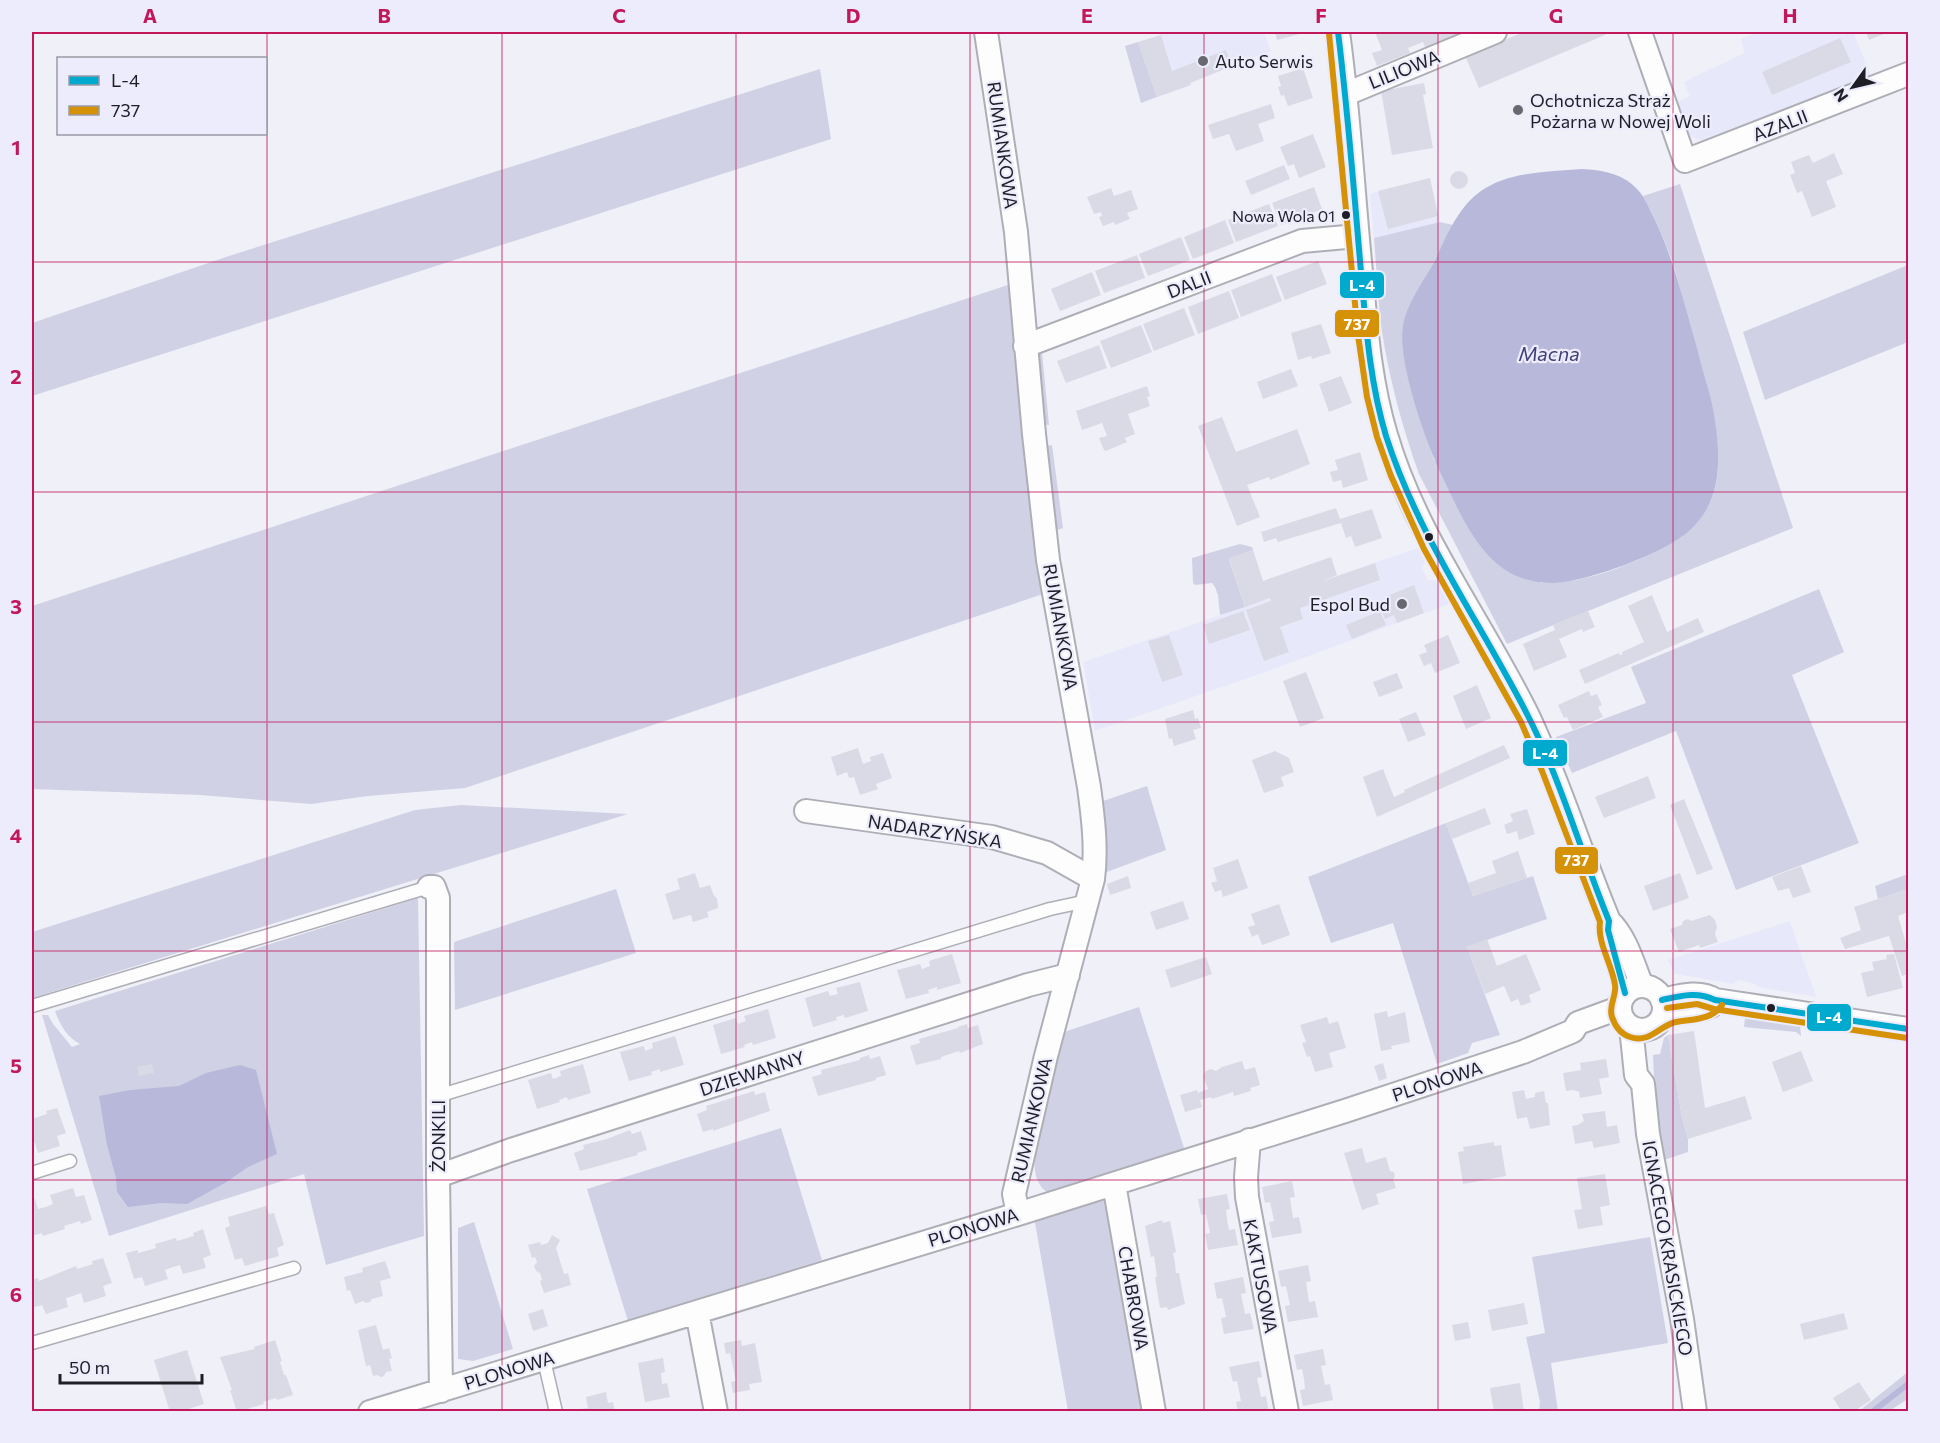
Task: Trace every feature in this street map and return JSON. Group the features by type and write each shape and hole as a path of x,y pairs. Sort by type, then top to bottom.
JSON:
{"street":[{"name":"RUMIANKOWA","path":"986,32 1016,232 1025,345 1048,560 1070,673 1093,816 1095,863 1093,879 1046,1056 1014,1194 1018,1214"},
{"name":"IGNACEGO KRASICKIEGO","path":"1338,32 1346,94 1363,310 1377,401 1394,460 1410,501 1528,717 1547,759 1609,921 1608,930 1639,1010 1636,1075 1643,1084 1648,1134 1682,1319 1695,1412"},
{"name":"LILIOWA","path":"1346,94 1495,32"},
{"name":"AZALII","path":"1640,32 1685,161 1908,74"},
{"name":"DALII","path":"1025,345 1302,241 1357,236"},
{"name":"NADARZYŃSKA","path":"806,812 992,837 1047,853 1093,879"},
{"name":"ŻONKILI","path":"429,887 434,887 438,898 441,1390"},
{"name":"DZIEWANNY","path":"438,1176 511,1150 983,999 1068,975"},
{"name":"PLONOWA","path":"370,1412 1018,1214 1484,1065 1523,1052 1572,1031 1578,1023 1639,1010 1706,1008 1711,1006 1715,1000 1908,1029"},
{"name":"KAKTUSOWA","path":"1249,1140 1247,1197 1287,1412"},
{"name":"CHABROWA","path":"1114,1184 1154,1412"},
{"path":"697,1312 716,1412"}],"lane":[{"path":"32,1006 429,887"},
{"path":"438,1096 1050,909 1087,901"},
{"path":"32,1173 70,1161"},
{"path":"32,1343 294,1268"},
{"path":"544,1360 556,1412"}],"shaded area":[{"path":"1159,32 1264,32 1271,51 1157,97 1138,42 1161,35"},
{"path":"1758,32 1853,32 1871,76 1703,141 1692,137 1682,129 1674,103 1690,96 1684,82 1744,53 1741,39"},
{"path":"1138,42 1157,97 1141,103 1125,46"},
{"path":"820,69 831,139 32,396 32,323 229,256"},
{"path":"1430,178 1440,222 1374,238 1370,194"},
{"path":"1680,184 1793,528 1507,644 1419,474 1403,426 1384,344 1374,238 1440,222 1453,225 1428,273 1406,368 1413,396 1434,460 1541,583 1568,581 1595,576 1621,567 1666,546 1683,535 1704,513 1716,483 1717,436 1707,386 1671,258 1643,196"},
{"path":"1908,265 1908,342 1765,400 1743,332"},
{"path":"1014,283 1043,594 465,788 368,796 311,804 200,795 32,789 32,606"},
{"path":"1042,352 1049,425 1043,424 1033,359"},
{"path":"1052,445 1063,528 1052,532 1041,447"},
{"path":"1240,544 1252,547 1253,550 1229,559 1245,607 1220,615 1218,595 1212,583 1195,585 1193,583 1192,558"},
{"path":"1418,548 1425,562 1422,568 1428,580 1436,580 1449,604 1271,670 1095,731 1083,662"},
{"path":"1819,589 1844,652 1792,675 1859,843 1736,890 1676,731 1572,773 1556,737 1646,703 1631,667"},
{"path":"1147,786 1166,850 1104,873 1097,806 1103,801"},
{"path":"461,805 628,814 32,998 32,932 415,810"},
{"path":"1446,823 1473,896 1533,876 1547,919 1467,947 1500,1035 1472,1043 1468,1053 1437,1064 1393,923 1331,943 1308,877"},
{"path":"1908,874 1908,889 1878,899 1875,886"},
{"path":"616,889 636,953 455,1010 454,942"},
{"path":"418,898 424,1236 326,1265 304,1174 109,1236 42,1015 48,1015 72,1047 80,1044 71,1038 55,1011"},
{"path":"1790,921 1816,997 1758,987 1755,984 1738,980 1733,984 1675,974 1668,960"},
{"path":"1139,1007 1185,1151 1049,1194 1041,1187 1037,1179 1034,1159 1058,1034"},
{"path":"1748,1016 1800,1025 1801,1036 1796,1032 1744,1027 1745,1018"},
{"path":"1668,1035 1688,1139 1688,1152 1661,1161 1656,1129 1653,1055 1660,1054 1664,1038"},
{"path":"781,1128 822,1260 628,1321 587,1189"},
{"path":"1098,1198 1112,1206 1147,1411 1068,1411 1034,1217"},
{"path":"474,1222 513,1349 473,1361 458,1359 458,1228"},
{"path":"1650,1237 1668,1343 1551,1363 1558,1411 1539,1411 1540,1402 1526,1337 1545,1333 1532,1257"},
{"path":"1908,1372 1908,1399 1889,1411 1859,1411"}],"water":[{"name":"Macna","path":"1582,169 1610,173 1629,182 1643,197 1660,232 1678,281 1712,403 1718,462 1714,493 1708,506 1693,527 1678,539 1644,557 1604,572 1566,582 1546,583 1528,580 1507,571 1486,552 1468,528 1435,462 1414,402 1404,360 1403,326 1412,300 1449,231 1473,197 1492,184 1517,176"},
{"path":"240,1065 256,1070 277,1154 248,1167 187,1204 161,1203 128,1207 117,1192 99,1096 130,1090 179,1086 206,1073"}],"building":[{"path":"1275,32 1307,32 1277,40"},
{"path":"1375,32 1469,32 1426,49 1423,42 1408,48 1410,53 1377,66 1372,53 1382,50"},
{"path":"1524,32 1604,32 1605,35 1479,88 1465,56"},
{"path":"1866,32 1889,32 1869,40"},
{"path":"1161,35 1172,71 1226,50 1232,66 1190,83 1191,85 1157,97 1138,42"},
{"path":"1840,38 1851,62 1772,95 1762,72"},
{"path":"1303,68 1313,98 1288,106 1278,87 1281,86 1278,76"},
{"path":"1424,83 1426,94 1423,95 1433,148 1392,155 1381,91"},
{"path":"1271,104 1275,118 1258,124 1264,141 1236,151 1229,134 1213,139 1208,125"},
{"path":"1313,134 1326,167 1299,178 1294,164 1288,166 1280,147"},
{"path":"1834,153 1843,174 1826,181 1836,207 1812,217 1802,191 1797,193 1790,175 1795,173 1791,162 1809,155 1813,163"},
{"path":"1284,165 1290,179 1251,195 1245,181"},
{"path":"1459,171 1465,174 1468,180 1465,186 1459,189 1453,186 1450,180 1453,174"},
{"path":"1430,178 1438,216 1388,229 1378,191"},
{"path":"1314,187 1322,209 1281,225 1272,203"},
{"path":"1111,188 1114,196 1131,190 1138,209 1127,213 1130,219 1115,225 1114,222 1103,226 1099,217 1102,216 1101,212 1094,214 1087,197"},
{"path":"1269,204 1278,226 1236,242 1228,220"},
{"path":"1225,220 1234,243 1193,259 1184,237"},
{"path":"1181,237 1190,260 1148,276 1139,254"},
{"path":"1137,255 1145,278 1104,293 1095,271"},
{"path":"1318,261 1327,284 1285,300 1276,277"},
{"path":"1092,272 1101,295 1060,311 1051,289"},
{"path":"1272,274 1282,301 1241,317 1231,290"},
{"path":"1229,291 1239,318 1198,334 1188,307"},
{"path":"1184,308 1195,335 1154,351 1143,324"},
{"path":"1321,324 1331,353 1312,359 1311,356 1298,360 1291,333"},
{"path":"1141,325 1152,352 1111,368 1100,341"},
{"path":"1099,345 1107,368 1066,383 1057,361"},
{"path":"1291,369 1298,386 1263,399 1257,382"},
{"path":"1341,376 1352,403 1329,412 1319,384"},
{"path":"1147,386 1150,406 1128,414 1135,434 1125,438 1127,442 1106,451 1099,438 1107,436 1102,423 1082,430 1076,411"},
{"path":"1222,417 1236,452 1297,429 1310,464 1270,480 1269,477 1247,485 1260,517 1237,526 1198,426"},
{"path":"1360,452 1368,480 1343,488 1341,480 1333,482 1330,472 1338,470 1335,460"},
{"path":"1336,508 1340,519 1372,509 1382,538 1355,547 1351,536 1346,538 1341,523 1278,542 1276,538 1264,542 1261,532"},
{"path":"1253,550 1263,581 1331,557 1337,575 1321,582 1375,563 1380,580 1300,608 1303,619 1280,627 1289,652 1264,661 1246,610 1271,601 1270,598 1245,607 1229,558"},
{"path":"1414,585 1424,613 1397,623 1394,615 1385,619 1379,604 1388,598 1387,596"},
{"path":"1652,595 1667,632 1698,618 1704,632 1585,684 1579,670 1619,653 1622,655 1622,652 1644,642 1628,606"},
{"path":"1243,611 1250,630 1209,644 1203,625"},
{"path":"1380,611 1386,625 1352,639 1346,625"},
{"path":"1588,611 1595,627 1583,632 1582,629 1559,639 1567,657 1534,671 1523,644 1555,630 1553,625"},
{"path":"1169,635 1183,675 1162,682 1148,641"},
{"path":"1448,635 1460,663 1435,673 1431,663 1424,666 1419,655 1427,652 1424,645"},
{"path":"1306,672 1324,718 1300,727 1283,681"},
{"path":"1397,673 1403,688 1379,697 1373,682"},
{"path":"1477,685 1491,718 1466,729 1453,696"},
{"path":"1589,691 1591,696 1597,694 1602,705 1598,707 1603,717 1573,730 1558,705"},
{"path":"1193,710 1195,719 1198,718 1201,728 1193,730 1196,739 1174,746 1172,738 1169,739 1165,719"},
{"path":"1416,712 1426,735 1408,742 1399,719"},
{"path":"1504,745 1510,758 1377,817 1363,777 1383,769 1394,797 1405,792 1404,790"},
{"path":"858,748 863,764 871,761 870,757 883,753 892,778 876,784 878,789 860,795 854,777 849,778 847,772 837,776 831,757"},
{"path":"1275,751 1289,758 1294,772 1281,777 1284,786 1264,793 1252,760"},
{"path":"1648,776 1656,798 1604,818 1595,797"},
{"path":"1684,799 1713,869 1697,875 1670,805"},
{"path":"1485,808 1491,824 1452,839 1446,823"},
{"path":"1527,809 1535,834 1519,840 1517,831 1507,834 1504,825 1513,821 1510,814"},
{"path":"1518,851 1527,878 1473,896 1468,883 1496,873 1492,861"},
{"path":"1238,859 1248,888 1223,897 1221,890 1215,892 1211,883 1217,881 1213,868"},
{"path":"1801,866 1811,892 1793,898 1789,888 1778,891 1772,877"},
{"path":"695,873 700,888 710,885 717,898 718,908 707,912 709,917 693,922 691,915 673,920 665,894 680,889 677,879"},
{"path":"1680,873 1689,898 1653,911 1644,886"},
{"path":"1128,876 1131,888 1110,895 1107,884"},
{"path":"1908,889 1908,912 1898,916 1908,950 1908,974 1902,976 1889,936 1845,949 1840,938 1861,930 1854,907"},
{"path":"1183,901 1189,919 1156,930 1150,912"},
{"path":"1279,904 1290,935 1262,945 1258,934 1252,937 1248,927 1255,925 1251,914"},
{"path":"1710,915 1715,920 1717,927 1715,934 1718,942 1700,948 1699,945 1679,952 1670,929 1682,925 1683,921 1688,919 1691,921"},
{"path":"1487,939 1497,966 1526,954 1541,990 1529,995 1531,1002 1521,1006 1518,999 1511,1002 1504,986 1485,994 1467,947"},
{"path":"952,954 961,983 937,990 937,987 928,990 929,993 906,999 897,970 920,964 922,969 930,966 929,961"},
{"path":"1894,954 1903,988 1867,997 1861,973 1874,970 1872,962 1887,959 1886,955"},
{"path":"1206,957 1212,974 1171,988 1165,970"},
{"path":"860,982 868,1011 845,1018 844,1015 836,1017 837,1020 813,1027 805,998 828,991 830,996 838,994 836,988"},
{"path":"768,1009 776,1038 753,1045 752,1042 744,1045 745,1047 721,1054 713,1025 736,1018 738,1024 746,1021 744,1016"},
{"path":"1387,1011 1388,1017 1405,1012 1410,1042 1391,1046 1392,1049 1381,1051 1374,1014"},
{"path":"1327,1017 1329,1024 1338,1021 1346,1048 1329,1053 1333,1067 1315,1072 1310,1056 1307,1057 1302,1043 1306,1042 1300,1025"},
{"path":"967,1024 968,1028 978,1025 983,1044 916,1065 910,1046 920,1043 919,1039"},
{"path":"1694,1031 1705,1108 1745,1096 1752,1119 1688,1139 1668,1035"},
{"path":"675,1036 684,1065 660,1072 660,1069 651,1072 652,1075 629,1081 620,1052 644,1046 645,1051 653,1048 652,1043"},
{"path":"1801,1051 1813,1081 1783,1092 1772,1062"},
{"path":"869,1055 870,1059 880,1056 886,1075 876,1080 818,1096 812,1077 822,1074 821,1070 860,1060"},
{"path":"1606,1059 1609,1077 1599,1079 1602,1094 1580,1098 1579,1092 1566,1091 1563,1073 1581,1070 1580,1063"},
{"path":"1242,1061 1245,1070 1255,1067 1260,1085 1250,1088 1251,1091 1234,1096 1233,1092 1212,1099 1211,1097 1200,1100 1202,1107 1185,1112 1180,1095 1197,1090 1198,1093 1208,1089 1203,1076 1206,1071 1211,1069 1216,1071"},
{"path":"1383,1063 1387,1078 1379,1081 1374,1066"},
{"path":"152,1064 154,1073 139,1076 137,1067"},
{"path":"583,1064 591,1093 568,1100 567,1097 559,1100 560,1102 537,1109 528,1080 551,1073 553,1079 561,1076 560,1071"},
{"path":"1524,1090 1526,1099 1535,1097 1535,1093 1544,1091 1546,1103 1548,1103 1550,1125 1530,1129 1527,1117 1517,1119 1512,1092"},
{"path":"754,1091 755,1095 765,1092 770,1111 713,1131 713,1129 703,1132 697,1114 707,1110 706,1106"},
{"path":"57,1108 66,1133 57,1136 60,1146 38,1153 35,1143 32,1144 32,1119"},
{"path":"1605,1111 1607,1127 1617,1125 1620,1143 1594,1148 1592,1141 1575,1144 1572,1126 1584,1121 1582,1114"},
{"path":"630,1130 632,1134 641,1131 647,1150 637,1153 638,1155 580,1171 574,1153 584,1149 583,1145"},
{"path":"1494,1142 1494,1146 1501,1145 1506,1176 1463,1184 1458,1152 1464,1151 1463,1147"},
{"path":"1362,1148 1366,1163 1386,1157 1390,1171 1394,1172 1393,1179 1396,1188 1376,1194 1379,1204 1362,1210 1344,1153"},
{"path":"1605,1174 1610,1205 1600,1207 1603,1225 1578,1229 1574,1210 1582,1209 1577,1178"},
{"path":"1292,1181 1295,1197 1290,1198 1293,1218 1299,1217 1302,1233 1272,1238 1269,1222 1274,1221 1270,1202 1265,1203 1262,1187"},
{"path":"73,1188 76,1197 84,1195 92,1220 64,1226 65,1229 43,1236 42,1233 32,1236 32,1200 35,1199 38,1209 46,1207 53,1204 50,1195"},
{"path":"1227,1194 1230,1209 1226,1210 1229,1230 1235,1229 1238,1245 1208,1250 1205,1234 1210,1233 1206,1214 1201,1215 1198,1199"},
{"path":"266,1206 269,1214 274,1213 284,1245 277,1248 279,1256 245,1266 242,1258 235,1260 225,1228 230,1226 228,1217"},
{"path":"1162,1220 1163,1223 1170,1221 1176,1252 1173,1253 1176,1273 1179,1273 1185,1304 1168,1310 1167,1307 1160,1308 1154,1256 1151,1257 1145,1226"},
{"path":"203,1229 211,1255 203,1258 206,1268 183,1274 180,1265 173,1267 165,1270 168,1279 145,1286 142,1277 134,1279 126,1253 138,1250 138,1253 156,1248 155,1244 194,1236 193,1233"},
{"path":"552,1235 560,1240 556,1248 564,1274 568,1273 571,1285 544,1293 540,1273 534,1266 537,1262 535,1257 532,1258 528,1245 548,1243"},
{"path":"103,1258 112,1283 103,1286 106,1296 84,1303 81,1293 66,1298 68,1307 46,1314 42,1305 34,1307 32,1280 38,1278 39,1281 76,1266 77,1269 93,1264 92,1261"},
{"path":"385,1261 391,1278 380,1281 383,1296 372,1299 370,1302 363,1301 355,1304 350,1290 347,1291 344,1277 363,1272 362,1268"},
{"path":"1308,1265 1311,1281 1306,1282 1309,1302 1315,1301 1318,1317 1288,1322 1285,1306 1290,1305 1286,1286 1281,1287 1278,1271"},
{"path":"1243,1277 1246,1293 1241,1294 1245,1314 1250,1313 1254,1329 1224,1334 1221,1318 1226,1317 1222,1298 1217,1299 1214,1283"},
{"path":"1524,1303 1528,1324 1492,1331 1488,1310"},
{"path":"543,1309 548,1326 533,1331 528,1314"},
{"path":"1844,1313 1848,1329 1804,1340 1800,1324"},
{"path":"1468,1322 1471,1338 1455,1341 1452,1325"},
{"path":"376,1325 383,1350 389,1348 392,1358 389,1359 392,1371 386,1372 381,1377 373,1376 370,1365 366,1366 358,1330"},
{"path":"275,1340 284,1375 286,1375 293,1395 277,1400 276,1398 237,1412 220,1357 255,1349 254,1347"},
{"path":"741,1340 742,1346 755,1343 762,1382 749,1384 750,1390 733,1393 731,1382 736,1381 730,1353 726,1354 724,1343"},
{"path":"1323,1349 1326,1365 1321,1366 1325,1385 1330,1384 1333,1400 1303,1406 1300,1390 1305,1389 1304,1379 1302,1369 1297,1370 1294,1355"},
{"path":"187,1350 204,1404 179,1412 170,1412 154,1360"},
{"path":"663,1358 665,1372 661,1373 662,1384 667,1383 670,1397 645,1402 638,1363"},
{"path":"1259,1361 1262,1377 1257,1378 1261,1397 1266,1396 1269,1412 1238,1412 1236,1402 1241,1401 1237,1381 1233,1382 1229,1367"},
{"path":"1859,1382 1871,1400 1853,1412 1842,1412 1833,1398"},
{"path":"1520,1383 1524,1412 1494,1412 1490,1388"},
{"path":"606,1392 608,1403 613,1402 615,1412 582,1412 581,1409 588,1408 586,1397"}],"waterway":[{"path":"1872,1412 1908,1384"}],"transit line":[{"name":"L-4","path":"1338,32 1367,334 1372,375 1386,436 1399,473 1432,544 1509,680 1539,739 1561,791 1609,921 1608,930 1625,993"},
{"name":"737","path":"1329,33 1358,335 1367,397 1377,437 1391,476 1424,549 1521,722 1542,771 1600,922 1601,938 1615,985 1611,1013 1613,1020 1621,1032 1627,1036 1643,1038 1670,1024 1713,1014 1722,1005"},
{"name":"L-4","path":"1662,1000 1688,995 1702,996 1715,1000 1908,1029"},
{"name":"737","path":"1667,1008 1697,1004 1714,1009 1907,1038"}],"place":[{"name":"Auto Serwis","path":"1203,61"},
{"name":"Ochotnicza Straż Pożarna w Nowej Woli","path":"1518,110"},
{"name":"Nowa Wola 01","path":"1346,215"},
{"name":"Espol Bud","path":"1402,604"}]}
